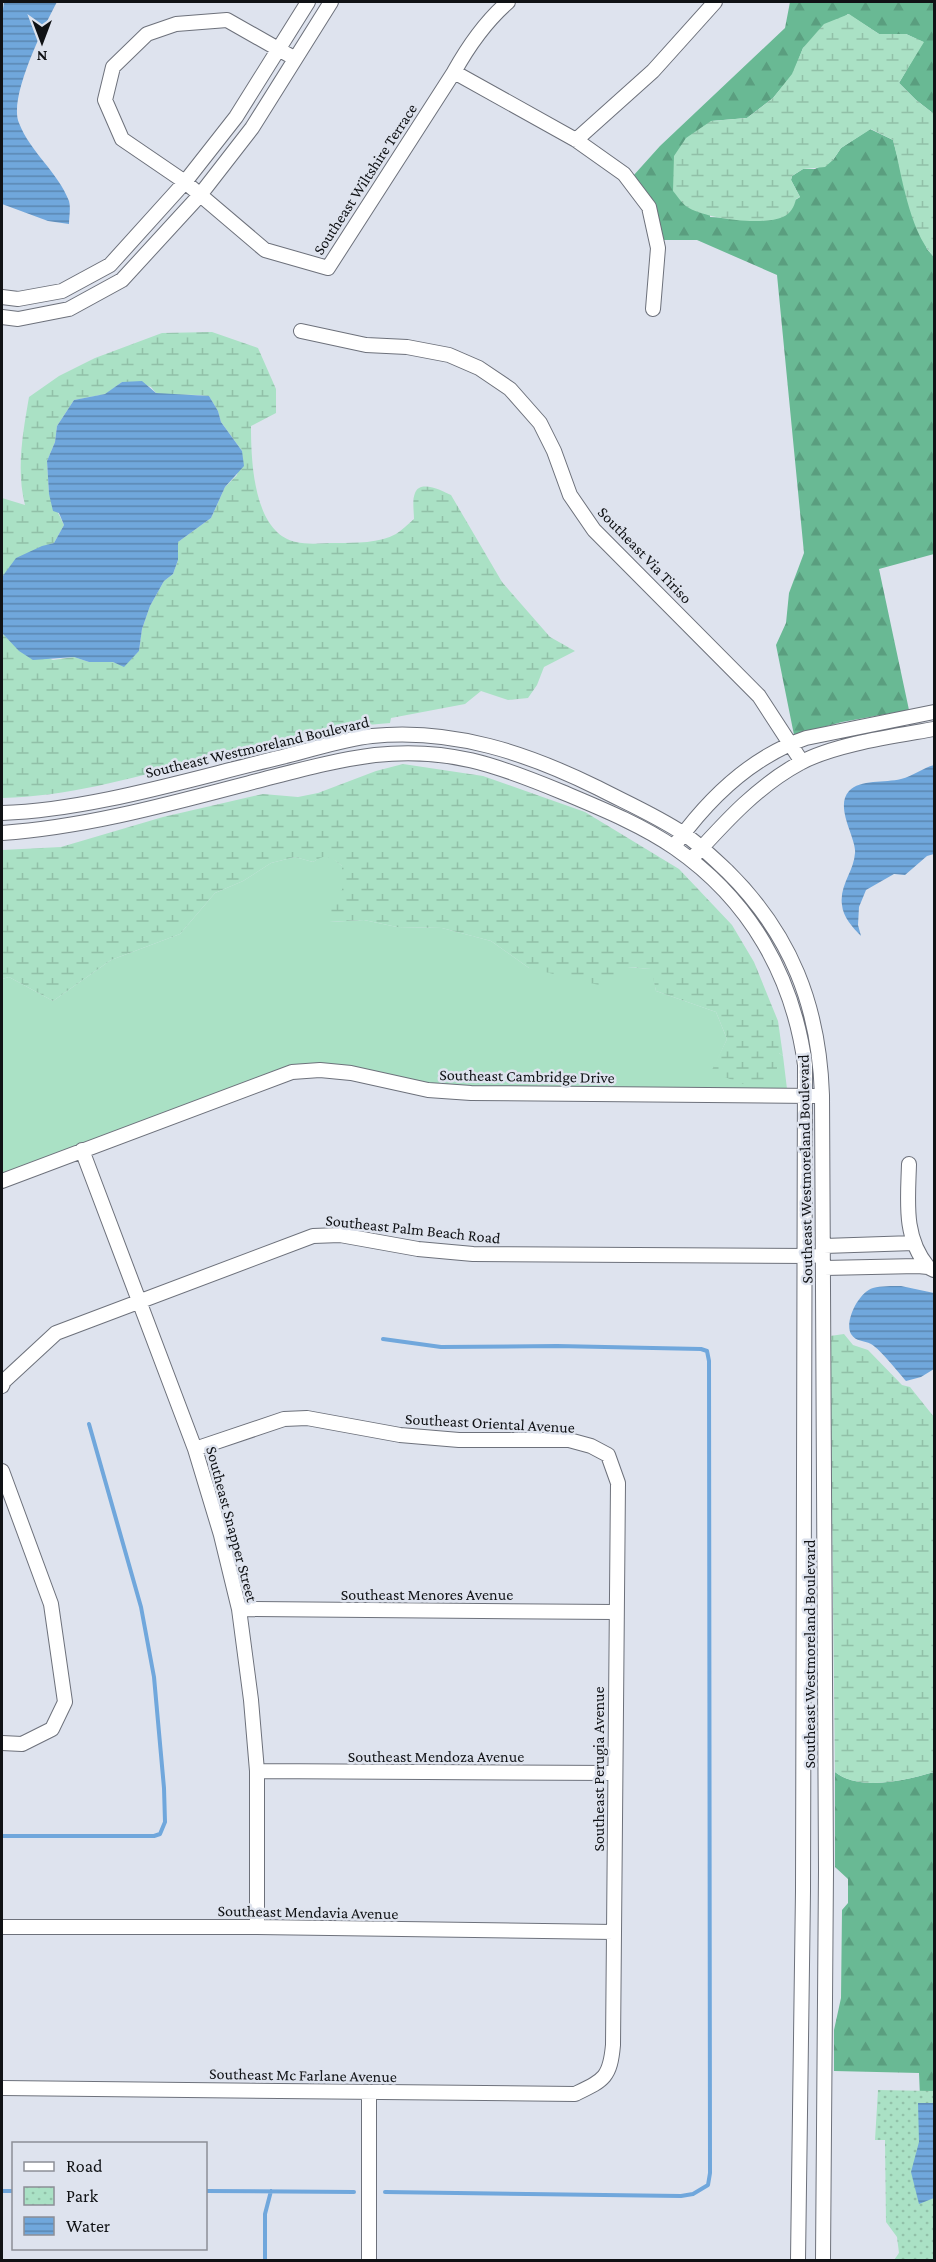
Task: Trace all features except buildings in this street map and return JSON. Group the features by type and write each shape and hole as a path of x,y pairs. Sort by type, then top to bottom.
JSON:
{"street":[{"path":"2,297 18,299 62,291 110,265 184,182 236,117 277,48 308,2"},
{"path":"2,317 18,319 69,309 122,280 200,195 252,128 331,2"},
{"name":"Southeast Wiltshire Terrace","path":"294,58 227,20 176,24 147,34 113,67 105,100 122,139 184,182 265,250 328,268 454,72 472,40 508,2"},
{"path":"576,140 652,70 715,2"},
{"path":"454,72 576,140 624,174 649,207 658,248 653,309"},
{"path":"18,299 18,319"},
{"name":"Southeast Via Tiriso","path":"301,331 366,345 407,347 449,356 479,368 510,389 540,423 554,451 570,495 594,530 759,696 802,762"},
{"path":"674,847 729,784 756,762 790,744 806,738 934,712"},
{"path":"691,860 764,786 802,762 875,740 934,729"},
{"name":"Southeast Westmoreland Boulevard","path":"2,813 34,812 129,794 371,736 408,735 453,738 489,745 521,755 581,780 684,834 702,847 742,886 778,932 808,998 821,1063 824,1257 826,1891 823,2260"},
{"name":"Southeast Westmoreland Boulevard","path":"2,833 30,831 126,815 332,763 406,753 451,756 488,763 517,773 645,830 674,847 718,884 763,938 792,1002 801,1033 806,1096 803,1891 798,2260"},
{"name":"Southeast Cambridge Drive","path":"2,1181 292,1072 320,1070 351,1073 428,1090 471,1093 822,1095"},
{"name":"Southeast Snapper Street","path":"82,1150 195,1449 221,1535 239,1609 251,1700 257,1771 257,1927"},
{"path":"909,1164 908,1214 914,1243 932,1269"},
{"name":"Southeast Palm Beach Road","path":"2,1386 4,1381 56,1332 313,1236 340,1235 418,1249 473,1254 824,1257"},
{"path":"824,1257 914,1243"},
{"path":"824,1257 932,1269"},
{"name":"Southeast Oriental Avenue","path":"195,1449 284,1419 307,1418 400,1436 459,1440 569,1440 591,1446 608,1455"},
{"name":"Southeast Perugia Avenue","path":"601,2081 611,2065 613,2045 615,1612 618,1483 608,1455"},
{"path":"2,1471 51,1604 64,1702 52,1729 22,1744 2,1743"},
{"name":"Southeast Menores Avenue","path":"239,1609 615,1612"},
{"name":"Southeast Mendoza Avenue","path":"257,1771 614,1773"},
{"name":"Southeast Mendavia Avenue","path":"2,1926 614,1932"},
{"name":"Southeast Mc Farlane Avenue","path":"2,2088 575,2094 601,2081"},
{"path":"369,2092 369,2260"}],"green space":[{"path":"790,2 934,2 934,114 899,83 923,42 906,34 879,34 848,14 803,48 793,74 773,98 747,118 711,121 710,217 764,220 800,197 791,180 792,176 803,169 815,169 833,160 841,148 870,129 893,140 927,249 934,257 934,554 879,569 909,710 842,722 794,735 776,645 786,623 789,593 804,553 777,275 697,240 663,240 633,176 660,146 785,28"},
{"path":"849,14 879,34 906,34 924,42 899,83 934,114 934,257 925,246 912,218 893,140 871,129 841,148 825,167 803,169 792,176 791,180 800,197 796,199 790,212 783,217 773,220 749,221 709,215 687,207 673,191 674,156 686,138 711,121 747,118 773,98 792,74 803,48 824,24"},
{"path":"212,332 258,348 276,389 276,413 251,426 251,440 257,493 271,525 282,536 296,542 311,544 359,543 390,537 414,519 414,499 418,489 426,486 437,489 451,495 502,582 550,637 575,651 544,667 537,685 528,698 508,700 481,691 465,704 391,718 390,723 336,729 282,739 95,787 2,798 2,633 11,642 53,660 74,657 89,662 113,662 124,666 139,651 142,629 150,606 164,581 173,574 178,560 178,542 211,518 225,487 237,475 242,451 221,422 218,411 209,396 156,393 151,387 136,382 122,382 106,394 74,400 57,426 55,442 47,461 49,494 64,525 54,543 26,556 2,577 2,498 25,505 21,465 29,397 59,376 95,358 162,333"},
{"path":"403,764 483,776 585,812 679,869 732,925 754,962 778,1021 783,1056 779,1053 776,1075 749,1086 711,1072 727,1039 716,1012 656,991 651,969 625,968 607,987 529,968 491,941 442,928 397,927 364,920 329,922 331,897 342,890 342,866 328,857 321,857 313,862 295,857 271,863 243,881 215,893 180,934 111,960 53,1001 9,977 2,979 2,850 61,847 163,817 263,794 298,797 318,793 376,771"},
{"path":"322,856 330,856 342,866 342,890 330,922 364,920 397,927 442,928 491,941 529,968 618,971 625,967 652,969 656,991 716,1012 727,1039 712,1072 779,1053 783,1056 787,1089 471,1087 429,1083 351,1066 321,1063 292,1066 2,1174 2,979 9,977 53,1001 111,960 180,934 215,893 243,881 271,863 295,857 313,862"},
{"path":"844,1334 853,1345 868,1350 902,1385 910,1387 934,1417 934,1772 897,1781 857,1782 835,1772 830,1336"},
{"path":"835,1772 857,1782 870,1783 897,1781 934,1772 934,2096 920,2097 919,2073 834,2071 834,2030 841,1998 842,1910 848,1903 848,1879 835,1867"},
{"path":"878,2090 934,2091 934,2260 894,2260 899,2253 897,2237 886,2222 885,2140 875,2140"}],"water":[{"path":"4,2 57,2 29,62 18,97 17,112 24,133 58,181 69,201 69,224 48,221 2,204 2,16"},
{"path":"142,381 156,393 209,396 218,411 221,422 242,451 244,466 225,487 211,518 178,542 178,560 173,574 164,581 150,606 142,629 139,651 124,667 113,662 89,662 74,657 33,660 19,651 2,633 2,577 16,558 54,543 64,525 59,513 53,511 49,494 47,461 55,442 57,426 74,400 105,394 122,382"},
{"path":"934,765 934,854 927,856 905,875 894,874 866,890 859,907 858,925 861,936 846,918 842,905 843,891 855,853 845,814 845,798 854,787 901,779"},
{"path":"901,1286 934,1293 934,1369 921,1377 906,1381 880,1351 871,1344 855,1338 849,1328 851,1315 863,1295 873,1288"},
{"path":"918,2103 934,2103 934,2198 919,2204 911,2172 919,2142"}],"waterway":[{"path":"383,1339 441,1347 557,1346 701,1349 707,1351 709,1361 710,2173 708,2185 693,2194 681,2196 385,2192"},
{"path":"2,1836 154,1836 160,1834 165,1822 154,1677 141,1607 89,1424"},
{"path":"2,2191 12,2191"},
{"path":"207,2191 354,2192"},
{"path":"265,2260 265,2214 271,2191"}]}
